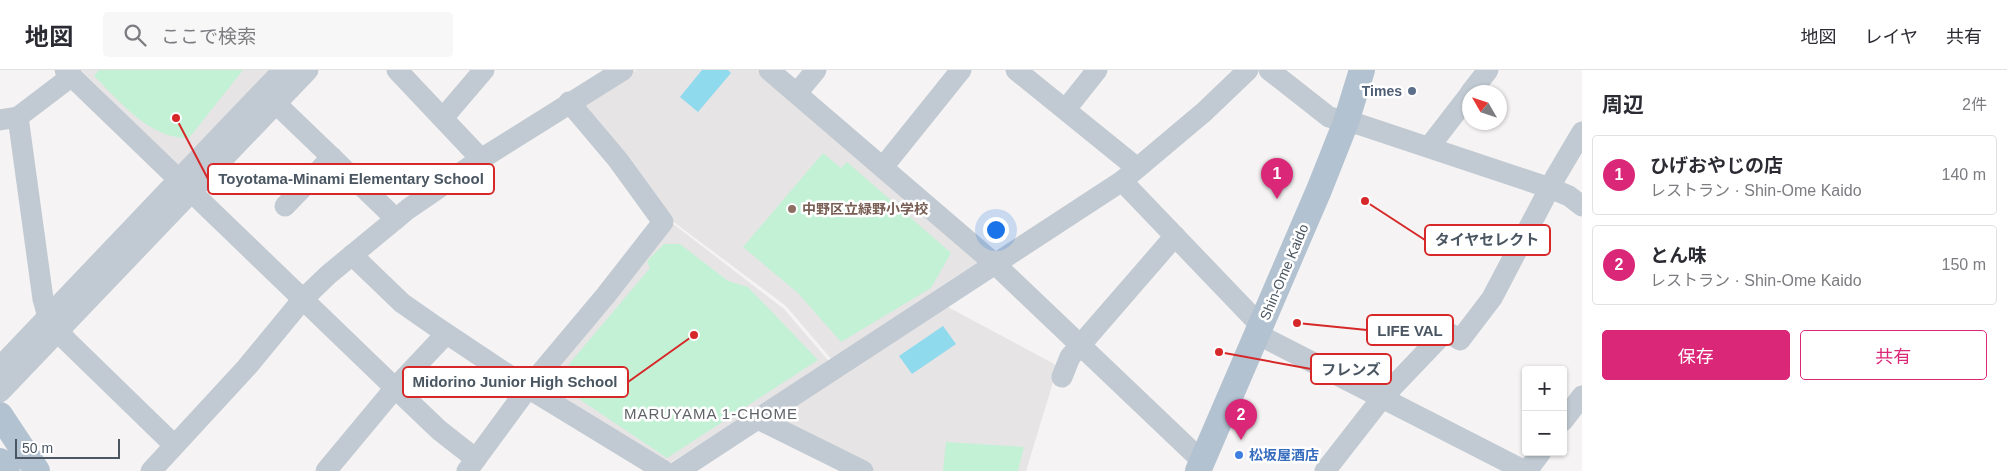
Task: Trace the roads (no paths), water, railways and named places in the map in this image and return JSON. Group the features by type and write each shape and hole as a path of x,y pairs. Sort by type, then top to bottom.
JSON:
{"main road":[{"name":"Shin-Ome Kaido","path":"1200,466 1346,122 1362,70"},
{"path":"0,415 37,471"},
{"path":"0,461 7,471"}],"street":[{"path":"270,97 283,70"},
{"path":"0,392 53,324 270,97 308,70"},
{"path":"398,70 481,159"},
{"path":"443,118 484,70"},
{"path":"151,471 247,367 303,299 352,255 396,219 481,159 569,102 623,70"},
{"path":"769,70 995,264 1080,344 1200,466"},
{"path":"797,93 816,70"},
{"path":"883,167 961,70"},
{"path":"1016,70 1066,109 1129,174 1174,236 1259,330 1382,398 1526,471 1538,456"},
{"path":"1066,109 1097,70"},
{"path":"678,471 1129,174 1204,112 1248,70"},
{"path":"1270,70 1329,117 1429,147 1550,188 1569,196 1582,206"},
{"path":"1476,85 1488,70"},
{"path":"174,445 66,340 53,324 43,299 9,119 69,73 439,430 472,465 528,388 606,295 663,222 618,160 569,102"},
{"path":"270,97 396,219"},
{"path":"1429,147 1462,104"},
{"path":"1325,471 1382,398 1446,331 1460,340 1492,298 1582,132"},
{"path":"285,206 332,157"},
{"path":"1062,377 1070,357 1080,344 1174,236"},
{"path":"352,255 402,303 446,334 528,388 664,471"},
{"path":"0,367 53,324"},
{"path":"326,471 395,388 446,334"},
{"path":"1567,417 1582,396"},
{"path":"758,420 863,471"}],"water":[{"path":"702,70 728,70 731,73 698,112 680,97"},
{"path":"943,326 956,344 912,374 899,356"}],"place":[{"name":"Times","path":"1412,91"},
{"name":"Toyotama-Minami Elementary School","path":"176,118"},
{"name":"ひげおやじの店","path":"1277,199"},
{"name":"タイヤセレクト","path":"1365,201"},
{"name":"中野区立緑野小学校","path":"792,209"},
{"name":"LIFE VAL","path":"1297,323"},
{"name":"Midorino Junior High School","path":"694,335"},
{"name":"フレンズ","path":"1219,352"},
{"name":"とん味","path":"1241,440"},
{"name":"松坂屋酒店","path":"1239,455"}],"district":[{"name":"MARUYAMA 1-CHOME","path":"711,413"}]}
